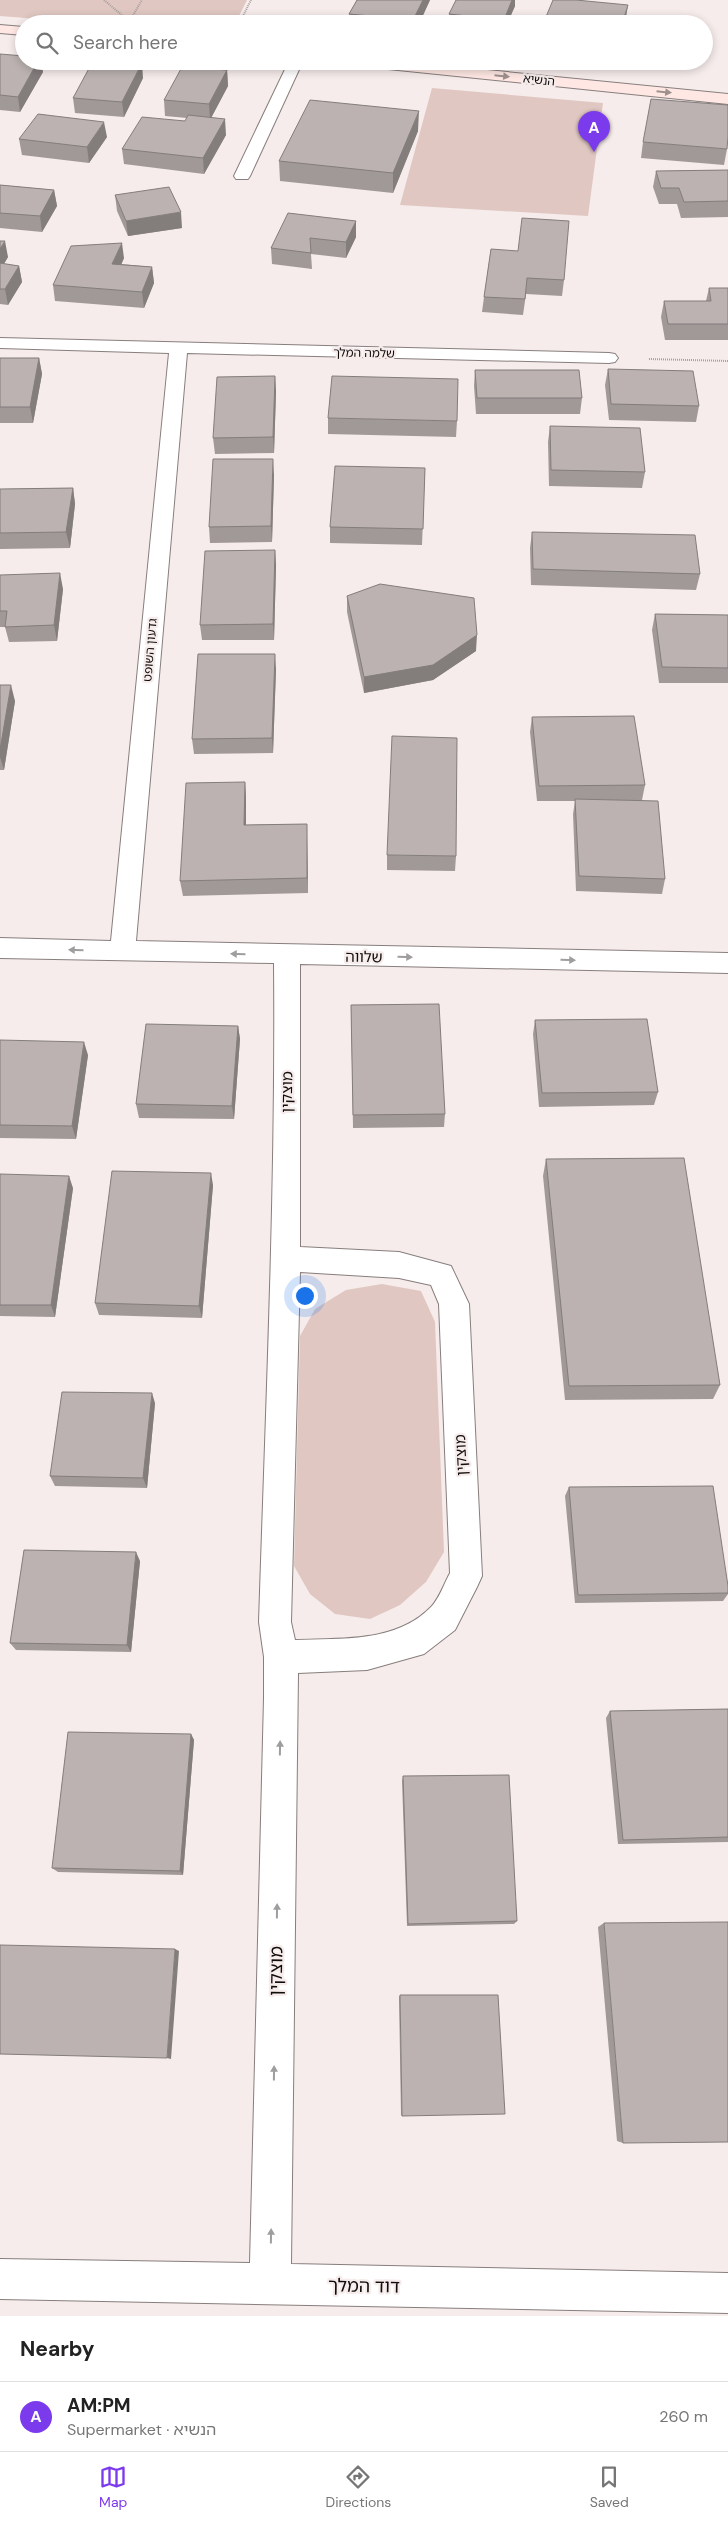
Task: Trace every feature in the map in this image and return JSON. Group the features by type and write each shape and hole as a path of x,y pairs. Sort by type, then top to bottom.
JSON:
{"street":[{"path":"0,29 15,30"},
{"path":"242,176 292,70"},
{"name":"הנשיא","path":"439,70 728,99"},
{"name":"שלמה המלך","path":"0,343 178,349 609,358"},
{"name":"גדעון השופט","path":"123,951 178,349"},
{"name":"שלווה","path":"0,948 728,963"},
{"name":"מוצקין","path":"270,2284 281,1657 275,1622 285,1259 287,955"},
{"name":"מוצקין","path":"281,1657 367,1653 412,1642 443,1618 466,1576 454,1304 440,1275 399,1265 285,1259"},
{"name":"דוד המלך","path":"0,2279 728,2293"}],"path":[{"path":"104,0 121,15"},
{"path":"133,15 142,0"},
{"path":"244,15 251,0"},
{"path":"609,358 728,361"}],"shaded area":[{"path":"0,0 247,0 240,15 0,16"},
{"path":"432,88 603,103 588,216 400,205"},
{"path":"382,1284 421,1291 435,1322 444,1552 426,1582 400,1605 370,1619 335,1614 310,1594 294,1566 300,1336 315,1309 346,1290"}],"building":[{"path":"357,0 423,0 416,15 349,14"},
{"path":"456,0 512,0 506,15 449,14"},
{"path":"553,0 576,0 628,5 625,15 547,15"},
{"path":"0,54 15,55 15,70 33,70 18,97 0,95"},
{"path":"88,70 138,70 122,102 73,98"},
{"path":"180,70 227,70 209,104 164,100"},
{"path":"651,99 728,105 727,149 643,142"},
{"path":"310,100 419,111 393,173 279,161"},
{"path":"38,114 104,122 87,147 19,139"},
{"path":"188,115 225,119 203,158 122,149 142,117 185,121"},
{"path":"728,170 728,201 684,202 679,188 661,188 656,171"},
{"path":"0,185 54,190 40,216 0,213"},
{"path":"169,187 181,212 126,221 115,195"},
{"path":"288,213 356,221 346,242 310,238 311,253 271,248"},
{"path":"522,218 569,221 564,280 527,278 525,299 484,297 491,249 518,251"},
{"path":"0,241 5,241 0,249"},
{"path":"122,243 112,264 152,267 142,292 53,285 71,246"},
{"path":"0,263 19,266 5,289 0,289"},
{"path":"709,288 728,288 728,324 668,324 664,301 711,301"},
{"path":"0,358 39,358 30,407 0,407"},
{"path":"608,369 693,371 699,406 611,404"},
{"path":"475,370 579,370 582,398 477,398"},
{"path":"275,376 273,437 213,438 217,377"},
{"path":"332,376 458,379 457,421 328,418"},
{"path":"550,426 640,428 645,472 551,470"},
{"path":"213,459 273,459 271,526 209,527"},
{"path":"335,466 425,468 423,529 330,527"},
{"path":"73,488 66,532 0,533 0,489"},
{"path":"532,532 695,535 700,574 533,569"},
{"path":"275,550 273,624 200,625 205,551"},
{"path":"60,573 54,625 5,627 7,611 0,611 0,575"},
{"path":"380,584 474,598 477,635 433,665 364,677 347,596"},
{"path":"655,614 728,615 728,668 662,667"},
{"path":"198,654 275,654 272,738 192,739"},
{"path":"0,685 11,685 0,750"},
{"path":"634,716 645,785 539,786 532,717"},
{"path":"392,736 457,738 456,856 387,855"},
{"path":"245,782 244,825 307,824 307,878 180,881 186,783"},
{"path":"575,799 658,801 665,879 579,876"},
{"path":"439,1004 445,1114 353,1115 351,1005"},
{"path":"647,1019 658,1092 542,1093 535,1020"},
{"path":"146,1024 238,1026 232,1106 136,1104"},
{"path":"0,1040 84,1042 72,1126 0,1125"},
{"path":"684,1158 720,1385 569,1386 546,1159"},
{"path":"112,1171 211,1173 199,1306 95,1303"},
{"path":"0,1174 69,1176 51,1305 0,1305"},
{"path":"62,1392 152,1393 143,1478 50,1476"},
{"path":"713,1486 728,1593 578,1595 569,1487"},
{"path":"24,1550 136,1552 127,1645 10,1643"},
{"path":"728,1709 728,1837 623,1840 610,1711"},
{"path":"68,1732 191,1734 180,1871 52,1868"},
{"path":"509,1775 517,1921 408,1924 403,1776"},
{"path":"728,1922 728,2142 623,2143 604,1923"},
{"path":"0,1945 175,1949 167,2058 0,2054"},
{"path":"400,1995 498,1995 505,2114 402,2116"}],"place":[{"name":"AM:PM","path":"594,152"}]}
